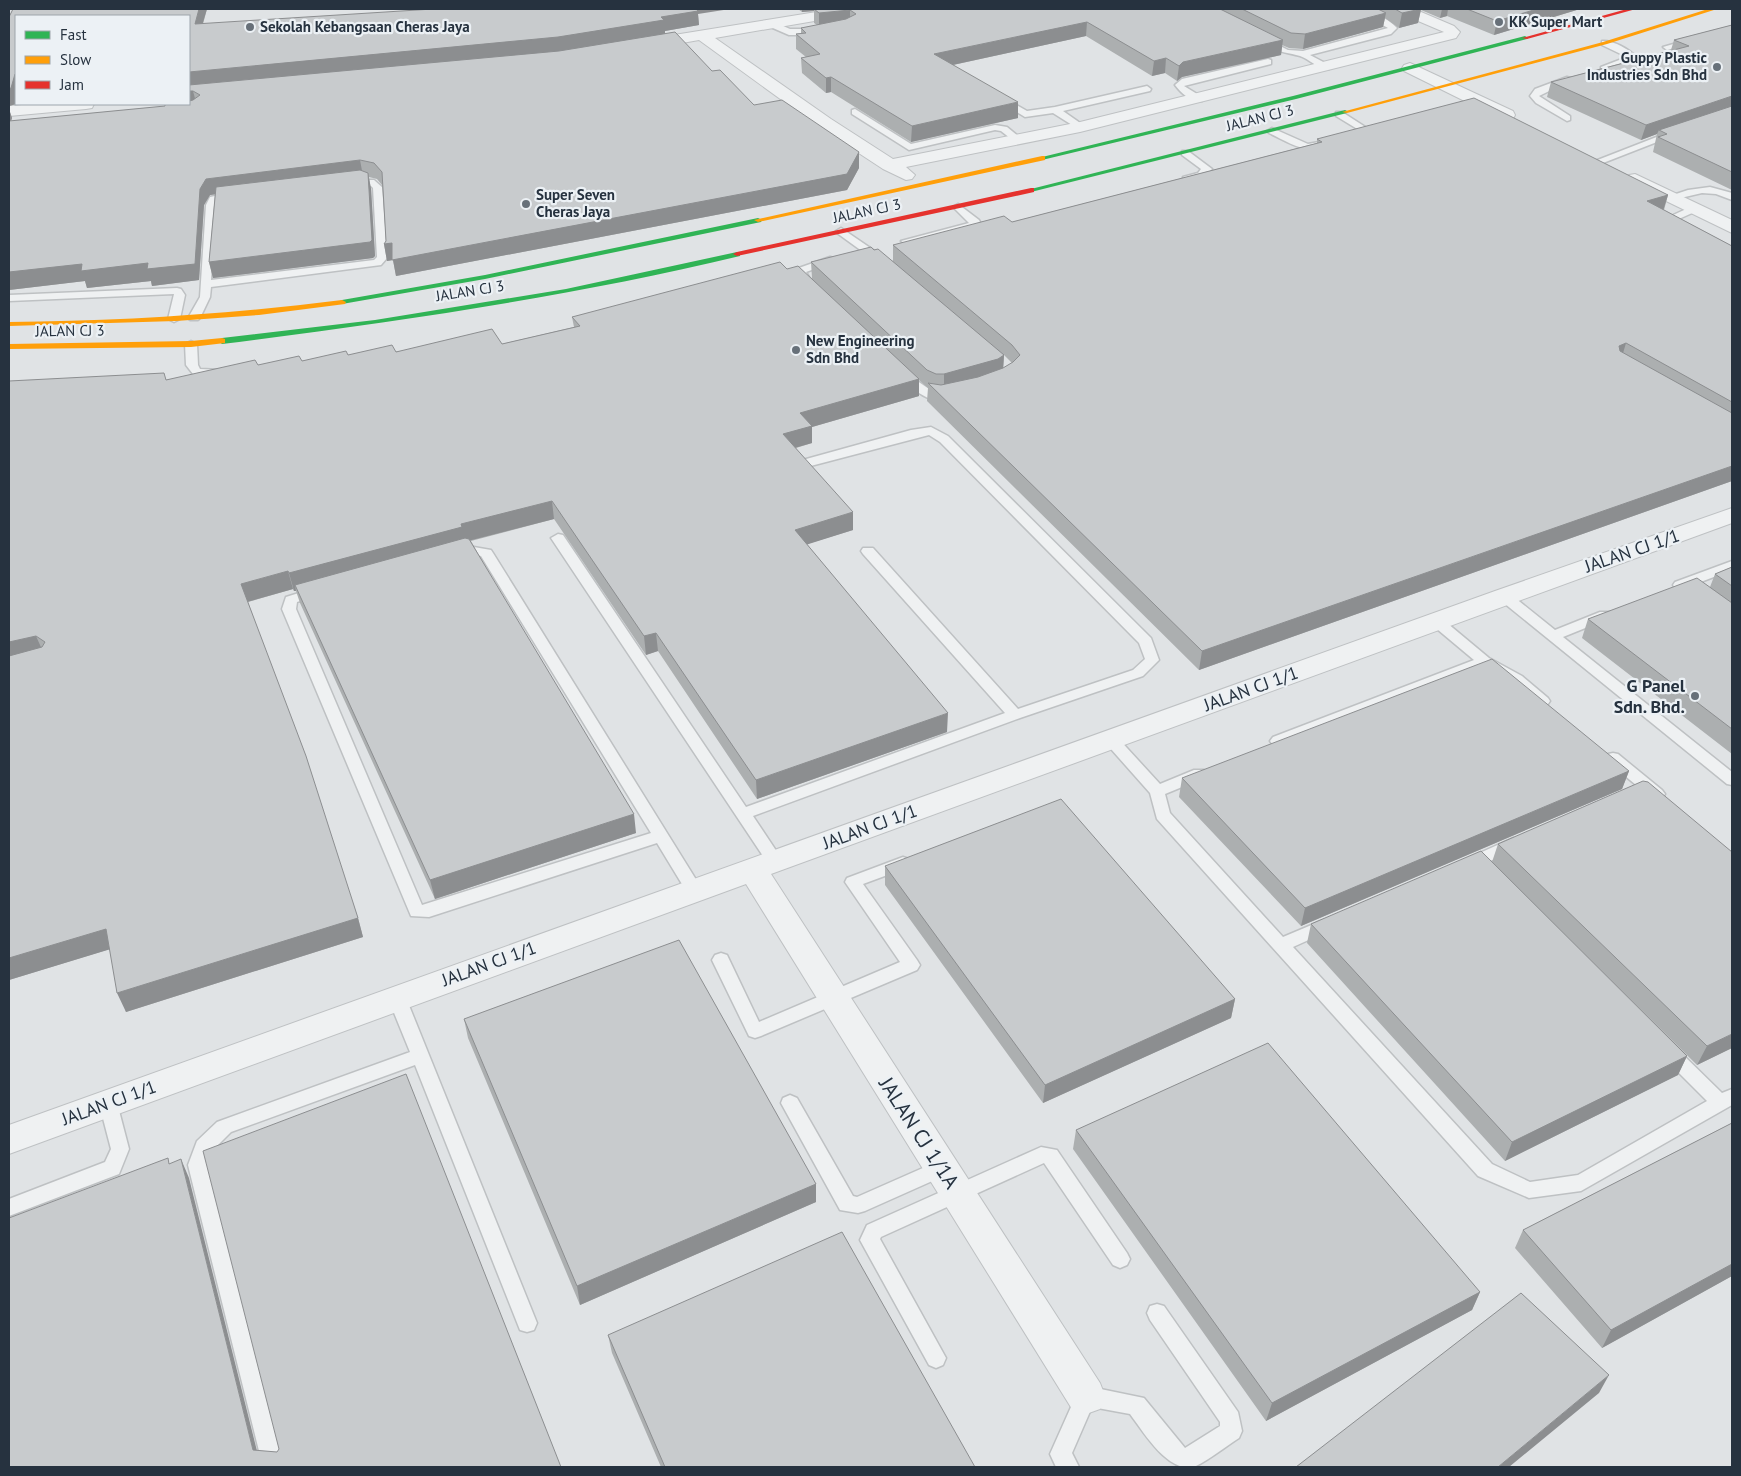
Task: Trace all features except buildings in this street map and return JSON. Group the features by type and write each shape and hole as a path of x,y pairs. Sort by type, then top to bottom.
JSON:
{"street":[{"path":"627,48 861,9"},
{"path":"890,165 1080,127 1451,35 1452,32 1449,29 1402,9"},
{"name":"JALAN CJ 3","path":"9,324 77,324 241,315 370,298 924,187 1192,124 1410,68 1613,12 1633,9"},
{"path":"1688,9 1700,13"},
{"name":"JALAN CJ 3","path":"9,347 190,344 375,322 566,291 958,207 1185,153 1448,86 1605,43 1714,9"},
{"path":"1662,12 1681,19"},
{"path":"701,35 824,123 924,187"},
{"path":"1410,68 1519,122"},
{"path":"9,111 46,113 82,105"},
{"path":"1192,124 1224,143"},
{"path":"1582,152 1732,227"},
{"name":"JALAN CJ 1/1","path":"9,1140 1504,596 1732,515"},
{"name":"JALAN CJ 1/1A","path":"763,865 832,997 1086,1396"}],"lane":[{"path":"1255,36 1286,52 1304,54 1388,32 1393,28 1387,23 1356,9"},
{"path":"769,23 789,32 817,33 834,30"},
{"path":"1667,47 1732,29"},
{"path":"1567,118 1534,96 1538,91 1556,83 1629,61 1632,57 1627,52 1605,43"},
{"path":"1304,54 1326,67"},
{"path":"1199,99 1184,91 1179,85 1185,81 1268,62"},
{"path":"996,97 1025,114 1055,110 1147,89"},
{"path":"1055,110 1080,127"},
{"path":"855,112 909,147 936,143 991,128 1001,128 1018,140"},
{"path":"1272,131 1307,147 1339,140 1362,133 1365,130 1339,114"},
{"path":"1600,161 1686,130"},
{"path":"1172,183 1201,175 1207,169 1185,153"},
{"path":"206,284 376,263 382,258 378,188 374,183 363,181 344,183"},
{"path":"1672,197 1707,189 1720,190 1732,196"},
{"path":"194,318 205,297 211,205 214,199 247,194"},
{"path":"906,241 973,225 975,222 958,207"},
{"path":"1680,231 1665,221 1694,208"},
{"path":"841,231 870,250 893,270"},
{"path":"816,292 802,278 800,271 809,266 870,250"},
{"path":"9,298 177,291 180,295 174,319"},
{"path":"190,344 192,364 197,372 210,374 230,371"},
{"path":"894,365 922,391 933,397 955,394"},
{"path":"743,814 1015,715 1138,673 1152,660 1146,641 944,438 931,431 915,432 803,464"},
{"path":"558,538 743,814 763,865"},
{"path":"440,558 468,550 486,553 694,890"},
{"path":"868,550 1015,715"},
{"path":"1666,591 1732,565"},
{"path":"1684,584 1700,595"},
{"path":"330,588 291,600 290,609 418,912 429,911 660,836"},
{"path":"1504,596 1732,780"},
{"path":"1553,636 1622,608"},
{"path":"1436,621 1484,661 1517,679 1555,710"},
{"path":"1263,748 1484,661"},
{"path":"1111,740 1157,791 1163,815 1485,1170 1530,1190 1581,1183 1726,1099 1658,1041"},
{"path":"1600,748 1671,805"},
{"path":"1157,791 1210,770"},
{"path":"1630,794 1648,786"},
{"path":"1456,870 1531,837"},
{"path":"721,960 755,1031 910,965 853,882 917,858"},
{"path":"1477,860 1491,874"},
{"path":"1280,945 1342,919"},
{"path":"397,998 526,1323"},
{"path":"274,1467 198,1165 204,1147 224,1127 420,1056"},
{"path":"790,1103 847,1204 858,1205 1041,1155 1050,1156 1120,1259"},
{"path":"9,1208 112,1168 120,1149 108,1104"},
{"path":"936,1358 870,1240 874,1231 949,1181"},
{"path":"1068,1467 1061,1454 1086,1396 1136,1405 1175,1455 1187,1459 1231,1431 1230,1419 1156,1313"}],"traffic: fast":[{"path":"1042,158 1294,98 1525,38"},
{"path":"1031,190 1345,112"},
{"path":"342,302 485,277 758,220"},
{"path":"222,341 375,322 566,291 737,254"}],"traffic: slow":[{"path":"1345,112 1605,43 1714,9"},
{"path":"758,220 1042,158"},
{"path":"9,324 93,323 176,319 300,308 342,302"},
{"path":"9,347 191,344 222,341"}],"traffic: jam":[{"path":"1525,38 1633,9"},
{"path":"737,254 1031,190"}],"place":[{"name":"KK Super Mart","path":"1499,22"},
{"name":"Sekolah Kebangsaan Cheras Jaya","path":"250,27"},
{"name":"Guppy Plastic Industries Sdn Bhd","path":"1717,67"},
{"name":"Super Seven Cheras Jaya","path":"526,204"},
{"name":"New Engineering Sdn Bhd","path":"796,350"},
{"name":"G Panel Sdn. Bhd.","path":"1695,696"}]}
